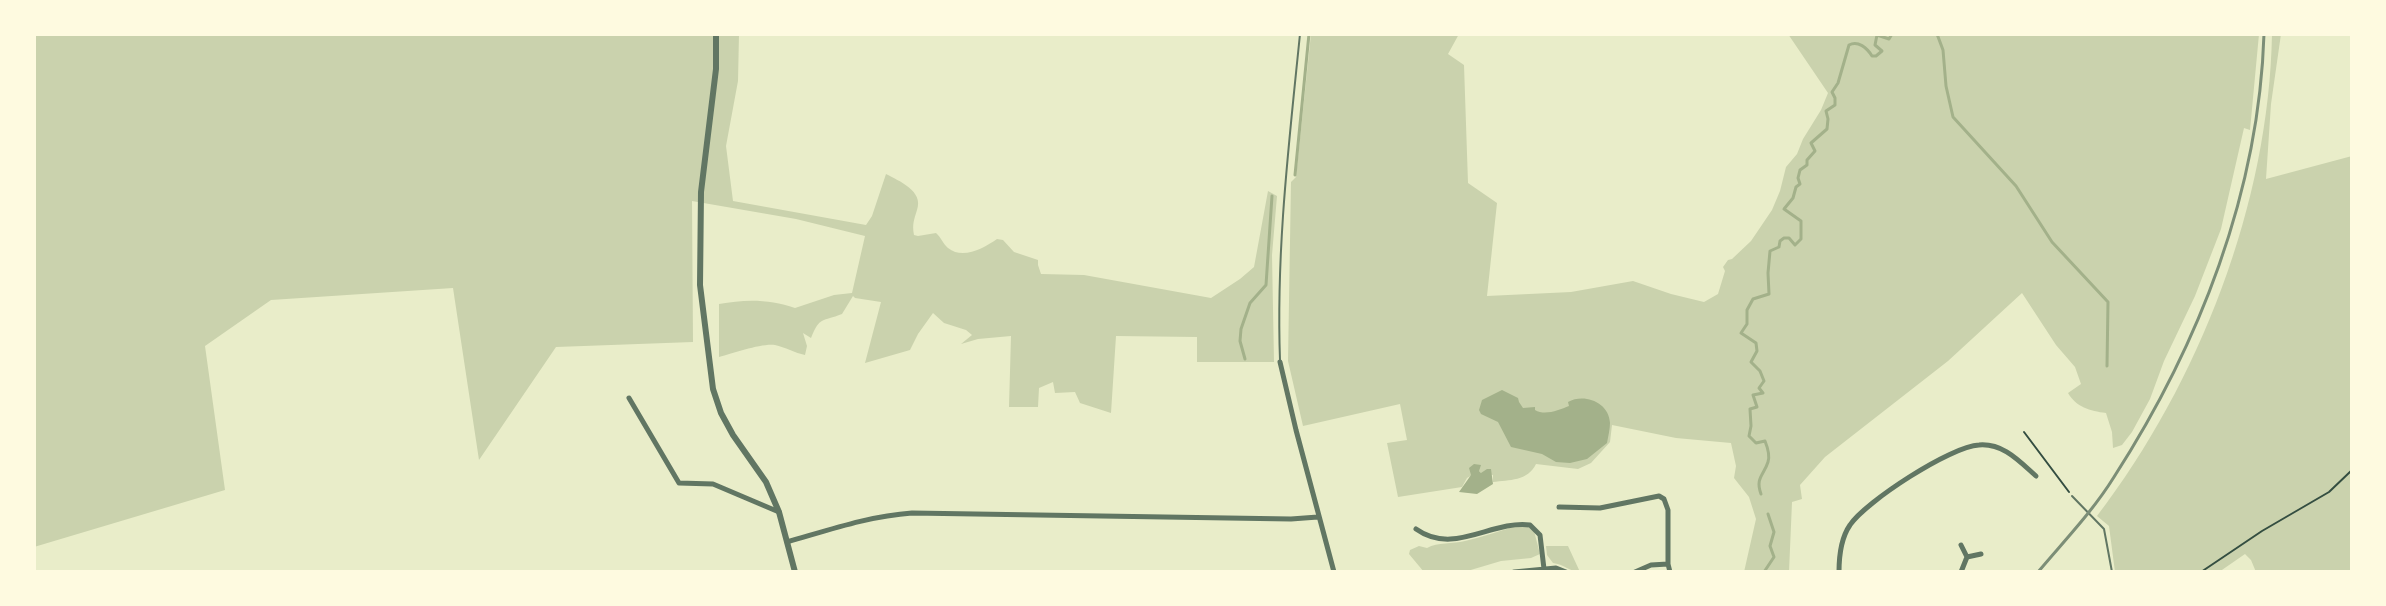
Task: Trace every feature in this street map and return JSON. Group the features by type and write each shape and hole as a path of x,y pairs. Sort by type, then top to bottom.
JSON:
{"street":[{"path":"716,34 715,77 701,192 700,285 713,389 733,435 766,482 779,512 795,572"},
{"path":"1280,362 1334,572"},
{"path":"629,398 679,483 713,484 779,512"},
{"path":"1839,572 1842,544 1859,514 1950,453 1978,444 1989,445 2008,452 2036,476"},
{"path":"2024,478 2030,470"},
{"path":"1559,507 1600,508 1659,496 1667,504 1668,510 1670,572"},
{"path":"787,542 860,520 912,513 1318,517"},
{"path":"1416,529 1425,536 1453,541 1517,523 1530,525 1540,535 1544,569"},
{"path":"1961,545 1967,557 1961,572"},
{"path":"1967,557 1981,554"},
{"path":"1635,572 1651,565 1668,564"},
{"path":"1514,572 1556,568 1566,572"}],"lane":[{"path":"1280,362 1277,301 1300,34"},
{"path":"2072,496 2104,529 2112,572"}],"path":[{"path":"2024,432 2072,496"},
{"path":"2201,572 2262,531 2329,492 2352,470"}],"shaded area":[{"path":"34,34 739,34 738,81 726,146 733,201 866,225 886,174 903,183 917,197 914,235 936,233 954,251 967,253 997,239 1003,240 1014,252 1038,260 1041,274 1084,275 1211,298 1254,267 1268,191 1277,196 1272,255 1274,362 1197,362 1197,337 1116,336 1111,413 1080,403 1075,392 1055,393 1053,382 1039,388 1038,407 1009,407 1011,336 961,344 972,335 944,323 933,313 910,350 865,363 881,302 853,296 842,314 819,323 811,338 803,333 807,346 805,355 769,345 719,357 719,304 757,301 795,308 834,295 852,293 865,236 796,219 692,201 693,342 556,347 479,460 453,288 271,300 205,346 225,490 34,547"},
{"path":"1311,34 1459,34 1448,54 1464,65 1468,183 1497,203 1487,296 1571,292 1633,281 1704,302 1718,294 1725,271 1723,267 1751,241 1772,210 1786,167 1797,154 1828,93 1788,34 2259,34 2250,130 2244,128 2221,229 2150,399 2122,445 2113,448 2106,413 2084,408 2068,393 2081,384 2075,367 2056,345 2022,293 1948,361 1825,457 1800,485 1802,499 1792,502 1789,572 1744,572 1756,519 1749,497 1734,478 1736,466 1731,443 1676,438 1612,425 1610,442 1591,463 1578,469 1536,464 1523,477 1493,482 1493,475 1479,471 1467,478 1462,487 1398,497 1387,443 1407,440 1400,404 1303,426 1288,361 1291,182 1296,177"},
{"path":"2272,34 2281,34 2271,104 2266,179 2352,156 2352,572 2256,572 2245,554 2219,572 2115,572 2109,526 2097,516 2134,464 2167,408 2222,288 2258,162 2268,98"},
{"path":"1502,390 1518,398 1523,408 1535,407 1535,410 1543,412 1569,406 1568,402 1574,399 1595,401 1609,416 1607,443 1587,459 1570,463 1556,462 1542,454 1511,447 1498,422 1479,410 1482,400"},
{"path":"1474,464 1481,465 1481,473 1491,469 1493,484 1477,494 1459,492 1471,475 1469,468"},
{"path":"1516,526 1527,526 1534,531 1540,554 1464,572 1424,572 1409,554 1410,550 1419,546 1427,548 1465,541"},
{"path":"1546,546 1568,546 1580,572 1553,563 1547,555"}],"waterway":[{"path":"1295,175 1309,34"},
{"path":"1761,494 1760,480 1768,462 1768,451 1765,441 1756,443 1749,436 1750,409 1757,407 1753,395 1763,393 1759,388 1764,381 1751,362 1757,351 1756,343 1741,333 1747,324 1747,310 1753,299 1769,294 1770,251 1779,247 1784,238 1789,238 1795,245 1801,239 1801,221 1784,209 1800,184 1800,170 1815,151 1811,143 1827,129 1826,111 1835,105 1832,92 1838,83 1849,45 1859,44 1876,56 1882,51 1875,45 1877,35 1889,39 1892,34"},
{"path":"1937,34 1943,50 1953,117 2016,186 2052,242 2108,302 2107,366"},
{"path":"1245,359 1240,341 1241,329 1250,303 1266,285 1272,196"},
{"path":"1764,572 1774,557 1770,546 1774,532 1768,514"}],"railway":[{"path":"2038,572 2106,490 2145,427 2197,320 2237,209 2260,93 2264,34"}]}
